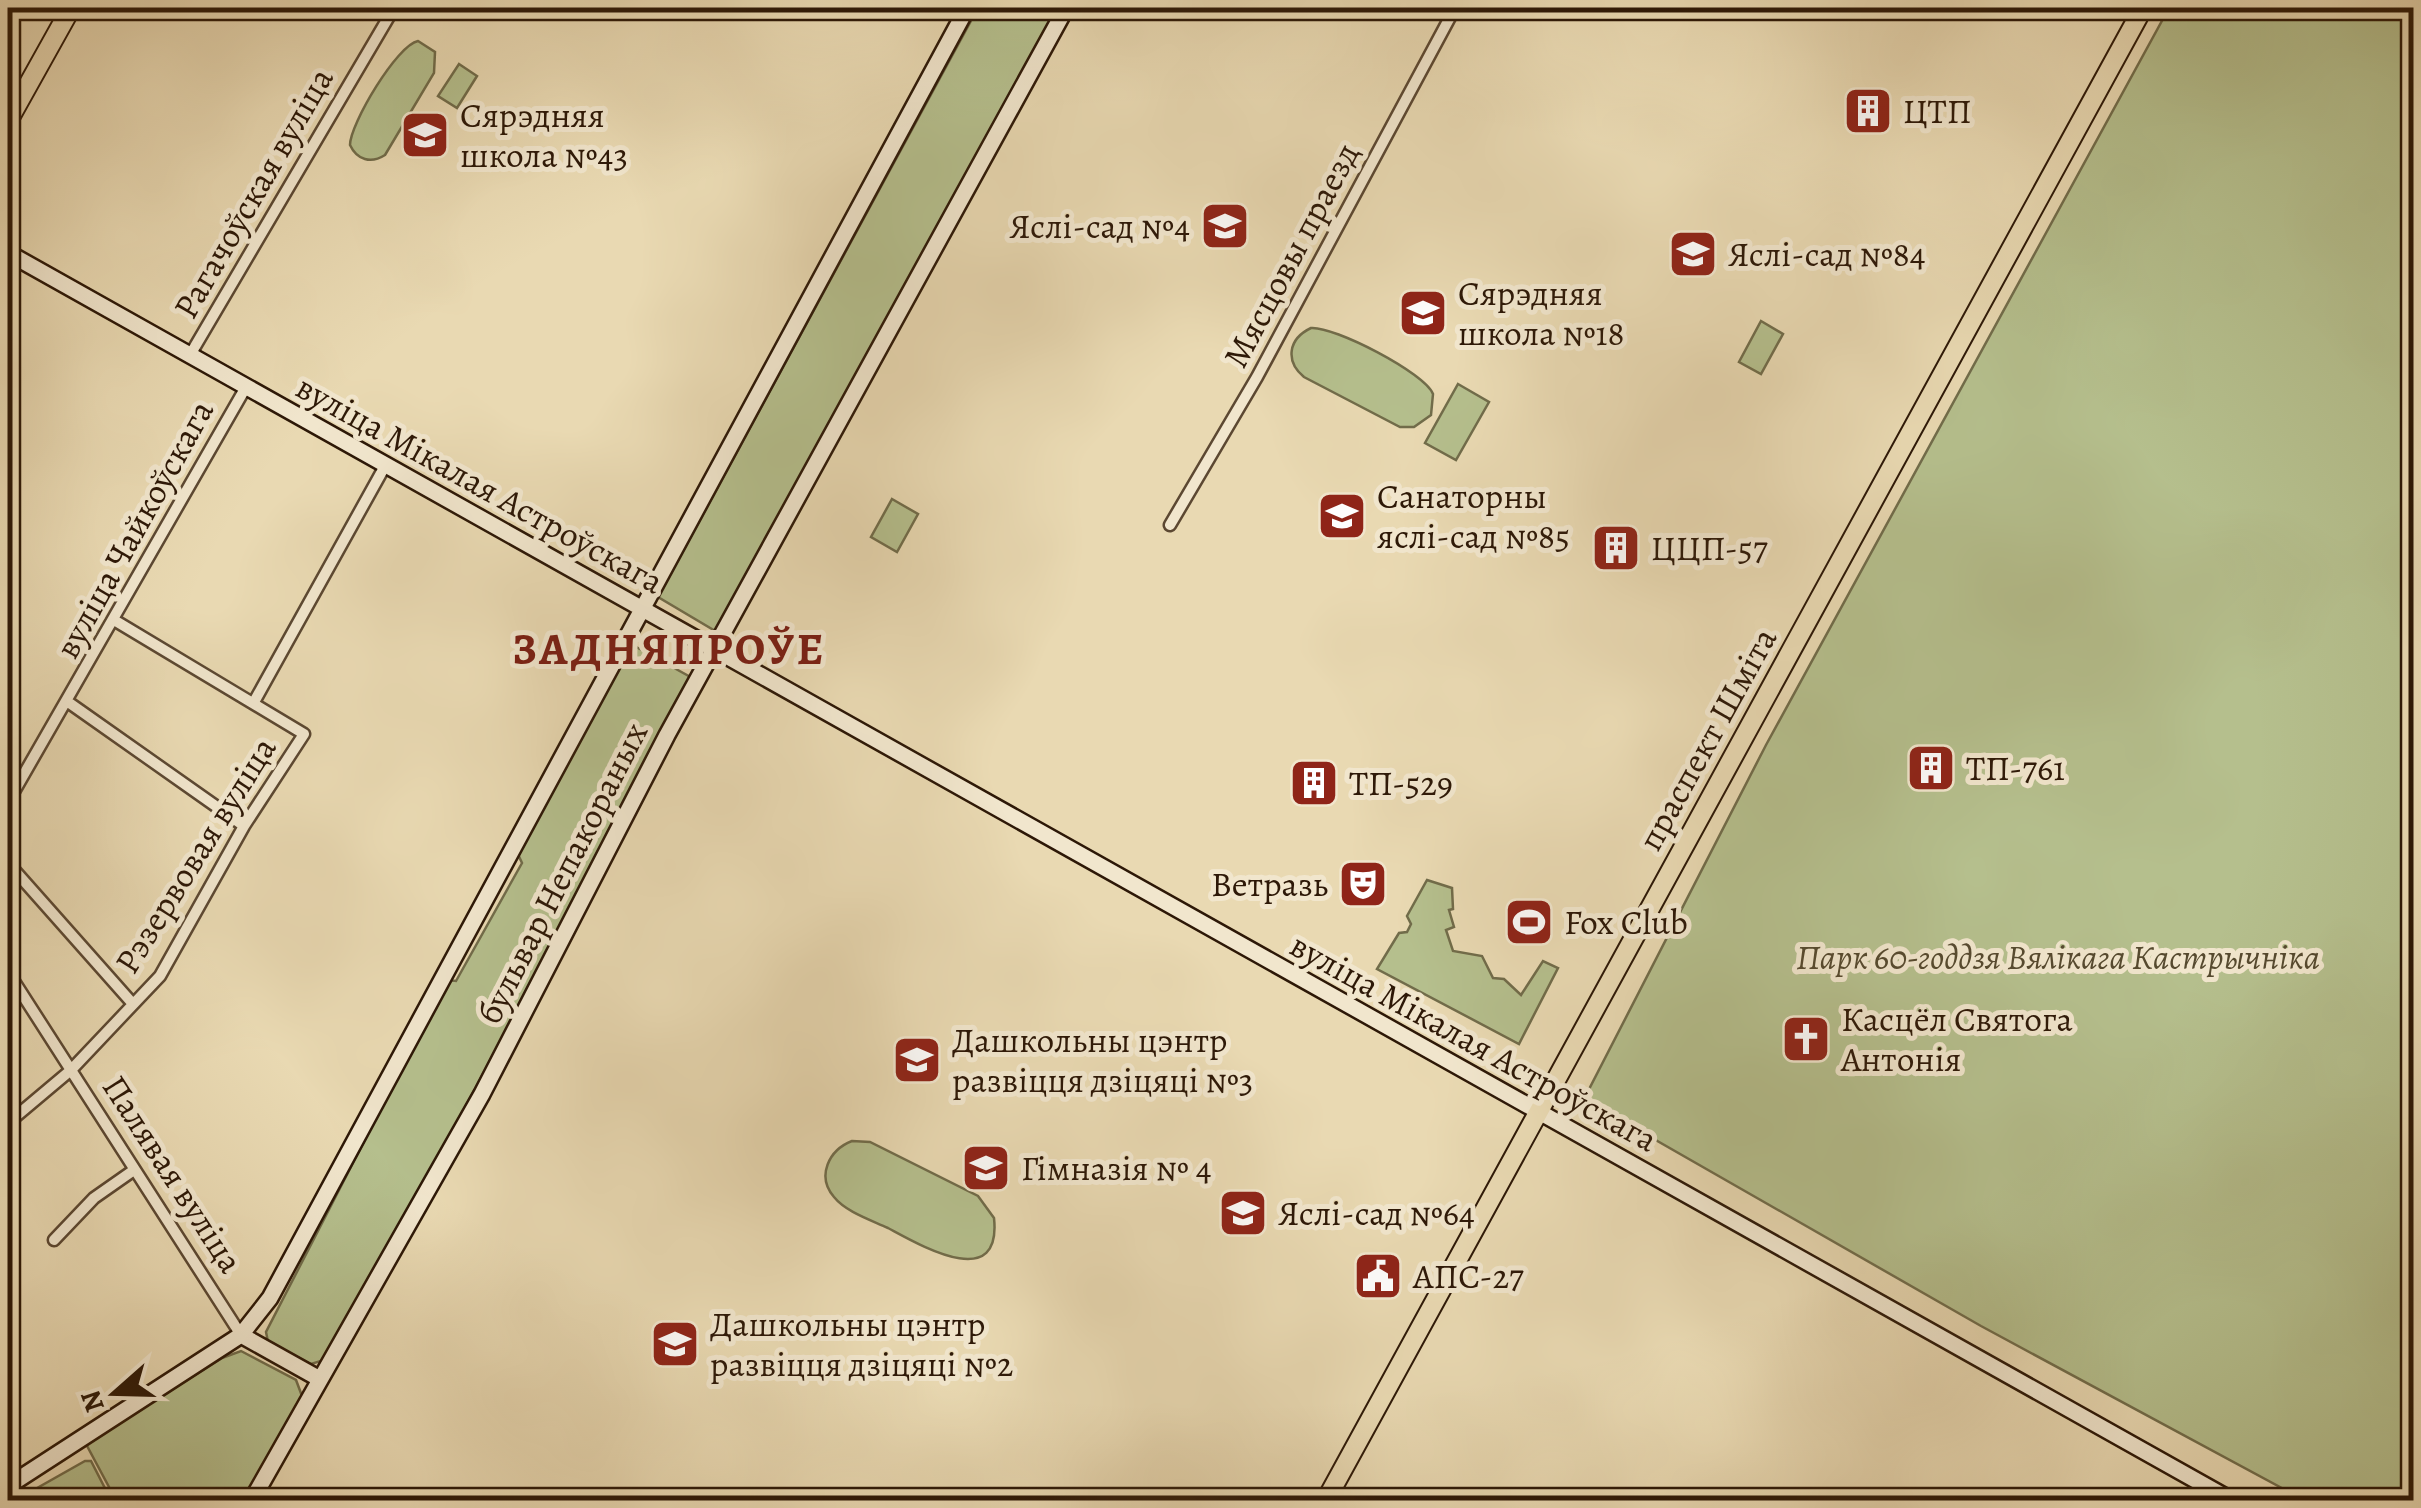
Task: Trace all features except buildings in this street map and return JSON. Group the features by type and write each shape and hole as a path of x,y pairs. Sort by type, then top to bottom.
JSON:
{"main road":[{"path":"8,121 71,8"},
{"path":"8,1486 241,1336 270,1298 967,8"},
{"name":"бульвар Непакораных","path":"252,1500 318,1378 361,1314 482,1094 593,874 1066,8"},
{"name":"праспект Шміта","path":"1326,1500 2143,8"},
{"name":"вуліца Мікалая Астроўскага","path":"8,253 2231,1500"},
{"name":"Палявая вуліца","path":"241,1336 318,1378"}],"street":[{"name":"Рагачоўская вуліца","path":"190,355 394,8"},
{"name":"Мясцовы праезд","path":"1170,525 1257,377 1456,8"},
{"name":"вуліца Чайкоўскага","path":"8,802 246,387"},
{"name":"Рэзервовая вуліца","path":"8,1122 70,1070 160,976 244,826 304,734 254,702 385,466"},
{"path":"114,620 254,702"},
{"path":"68,702 244,826"},
{"path":"8,863 133,1004"},
{"name":"Палявая вуліца","path":"8,972 241,1336"},
{"path":"54,1240 94,1198 134,1170"}],"green space":[{"path":"978,8 1057,8 717,632 658,597"},
{"name":"Парк 60-годдзя Вялікага Кастрычніка","path":"2169,8 2413,8 2413,1500 2304,1500 1981,1326 1584,1099 1766,745"},
{"path":"418,41 435,52 434,73 385,155 370,160 360,157 350,145 358,120 387,70"},
{"path":"459,64 477,76 457,108 438,96"},
{"path":"1761,321 1783,334 1761,374 1739,362"},
{"path":"1311,328 1358,342 1414,375 1433,394 1431,415 1414,427 1400,427 1304,377 1294,364 1292,351 1298,338"},
{"path":"1458,384 1489,402 1456,460 1425,443"},
{"path":"892,499 918,514 897,552 871,537"},
{"path":"629,643 694,679 331,1358 311,1364 268,1342 266,1332 447,980 456,981 522,863 516,850"},
{"path":"1427,880 1452,888 1453,909 1449,910 1454,927 1446,930 1453,951 1482,956 1493,978 1504,979 1521,995 1543,961 1558,968 1519,1044 1377,969 1399,933 1407,932 1411,924 1407,916"},
{"path":"852,1141 870,1142 978,1196 994,1218 993,1241 985,1254 972,1259 937,1252 839,1202 829,1189 826,1172 831,1157"},
{"path":"241,1351 296,1380 302,1396 243,1500 116,1500 86,1444 222,1358"},
{"path":"91,1461 111,1500 16,1500"}],"place":[{"name":"ЦТП","path":"1868,111"},
{"name":"Сярэдняя школа №43","path":"425,135"},
{"name":"Яслі-сад №4","path":"1225,226"},
{"name":"Яслі-сад №84","path":"1693,254"},
{"name":"Сярэдняя школа №18","path":"1423,313"},
{"name":"Санаторны яслі-сад №85","path":"1342,516"},
{"name":"ЦЦП-57","path":"1616,548"},
{"name":"ТП-761","path":"1931,768"},
{"name":"ТП-529","path":"1314,783"},
{"name":"Ветразь","path":"1363,884"},
{"name":"Fox Club","path":"1529,922"},
{"name":"Касцёл Святога Антонія","path":"1806,1039"},
{"name":"Дашкольны цэнтр развіцця дзіцяці №3","path":"917,1060"},
{"name":"Гімназія № 4","path":"986,1168"},
{"name":"Яслі-сад №64","path":"1243,1213"},
{"name":"АПС-27","path":"1378,1276"},
{"name":"Дашкольны цэнтр развіцця дзіцяці №2","path":"675,1344"}],"district":[{"name":"ЗАДНЯПРОЎЕ","path":"669,648"}]}
